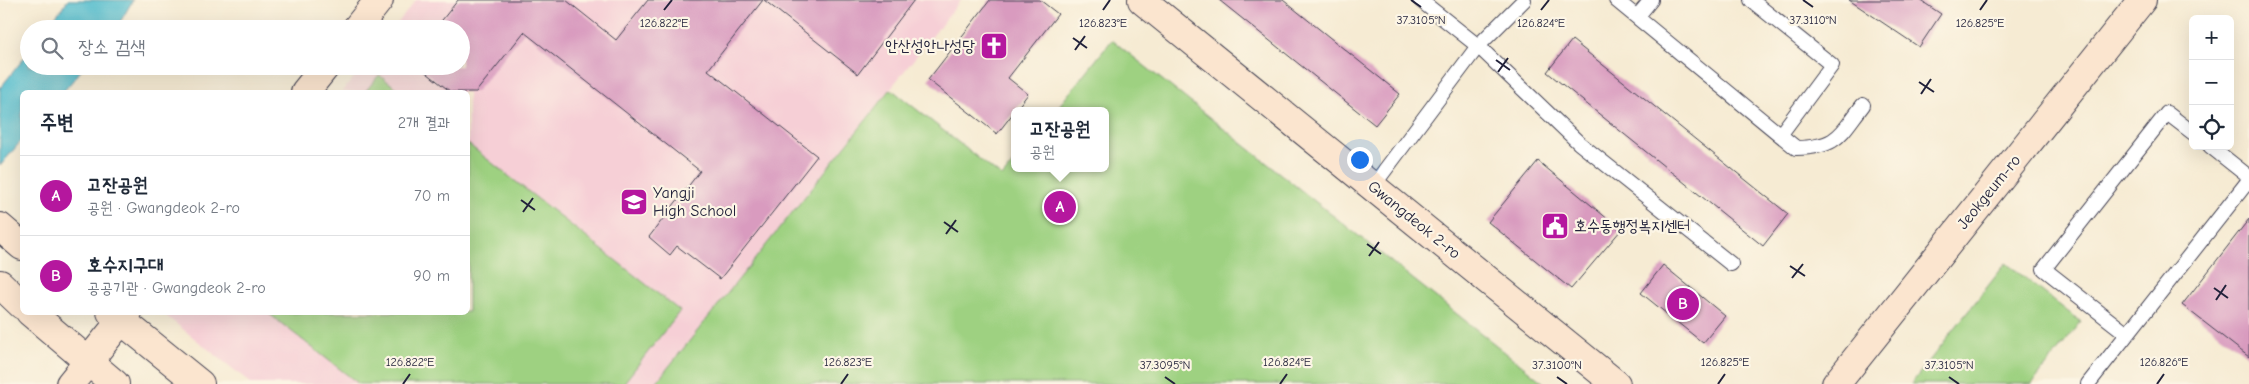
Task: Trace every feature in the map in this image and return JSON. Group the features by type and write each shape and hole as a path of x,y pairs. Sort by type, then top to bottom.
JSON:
{"street":[{"path":"363,20 380,0"},
{"name":"Gwangdeok 2-ro","path":"1142,0 1616,384"},
{"name":"Jeokgeum-ro","path":"1836,384 2142,0"},
{"path":"307,90 319,75"},
{"path":"0,227 20,244"},
{"path":"0,284 20,303"},
{"path":"33,315 115,384"},
{"path":"70,384 88,362 120,315 200,384"}],"lane":[{"path":"1420,0 1478,46 1579,143 1731,264"},
{"path":"1373,186 1478,46 1524,0"},
{"path":"1616,0 1796,148 1818,148 1835,141 1863,105"},
{"path":"1637,17 1651,0"},
{"path":"1751,0 1832,64 1780,135"},
{"path":"2128,334 2044,269 2167,112 2189,130"},
{"path":"2088,384 2249,179 2215,150"}],"shaded area":[{"name":"Yangji High School","path":"416,0 961,0 655,384 252,384 165,315 470,315 470,90 344,90 356,75 470,75 470,20 400,20"}],"green space":[{"path":"1112,40 1545,384 655,384 891,89 1002,177 1011,166 1011,172 1109,172 1109,107 1058,107"},
{"path":"379,75 399,90 367,90"},
{"path":"470,146 680,311 623,384 359,384 271,315 470,315"},
{"path":"2006,263 2081,322 2032,384 1911,384"}],"water":[{"path":"68,0 133,0 121,20 53,20"},
{"path":"20,63 20,75 77,75 65,90 20,90 20,142 0,166 0,88"}],"building":[{"name":"Yangji High School","path":"458,0 566,0 616,40 648,0 763,0 708,70 817,156 720,279 677,246 670,255 649,237 700,171 524,32 476,92 470,92 470,90 448,90 429,75 470,75 470,20 442,20"},
{"path":"764,0 914,0 858,74"},
{"name":"안산성안나성당","path":"990,0 1040,0 1058,14 1008,78 1028,94 1018,107 1011,107 1011,116 997,134 928,80"},
{"path":"1219,0 1283,0 1400,94 1375,125"},
{"path":"1849,0 1920,0 1941,14 1919,47"},
{"path":"1572,40 1788,214 1763,246 1547,72"},
{"name":"호수동행정복지센터","path":"1538,161 1621,230 1571,289 1488,222"},
{"path":"2249,219 2249,357 2182,305"},
{"path":"1663,265 1725,316 1703,343 1641,293"}],"place":[{"name":"안산성안나성당","path":"994,46"},
{"name":"Yangji High School","path":"634,202"},
{"name":"고잔공원","path":"1060,207"},
{"name":"호수동행정복지센터","path":"1555,226"},
{"name":"호수지구대","path":"1683,304"}]}
